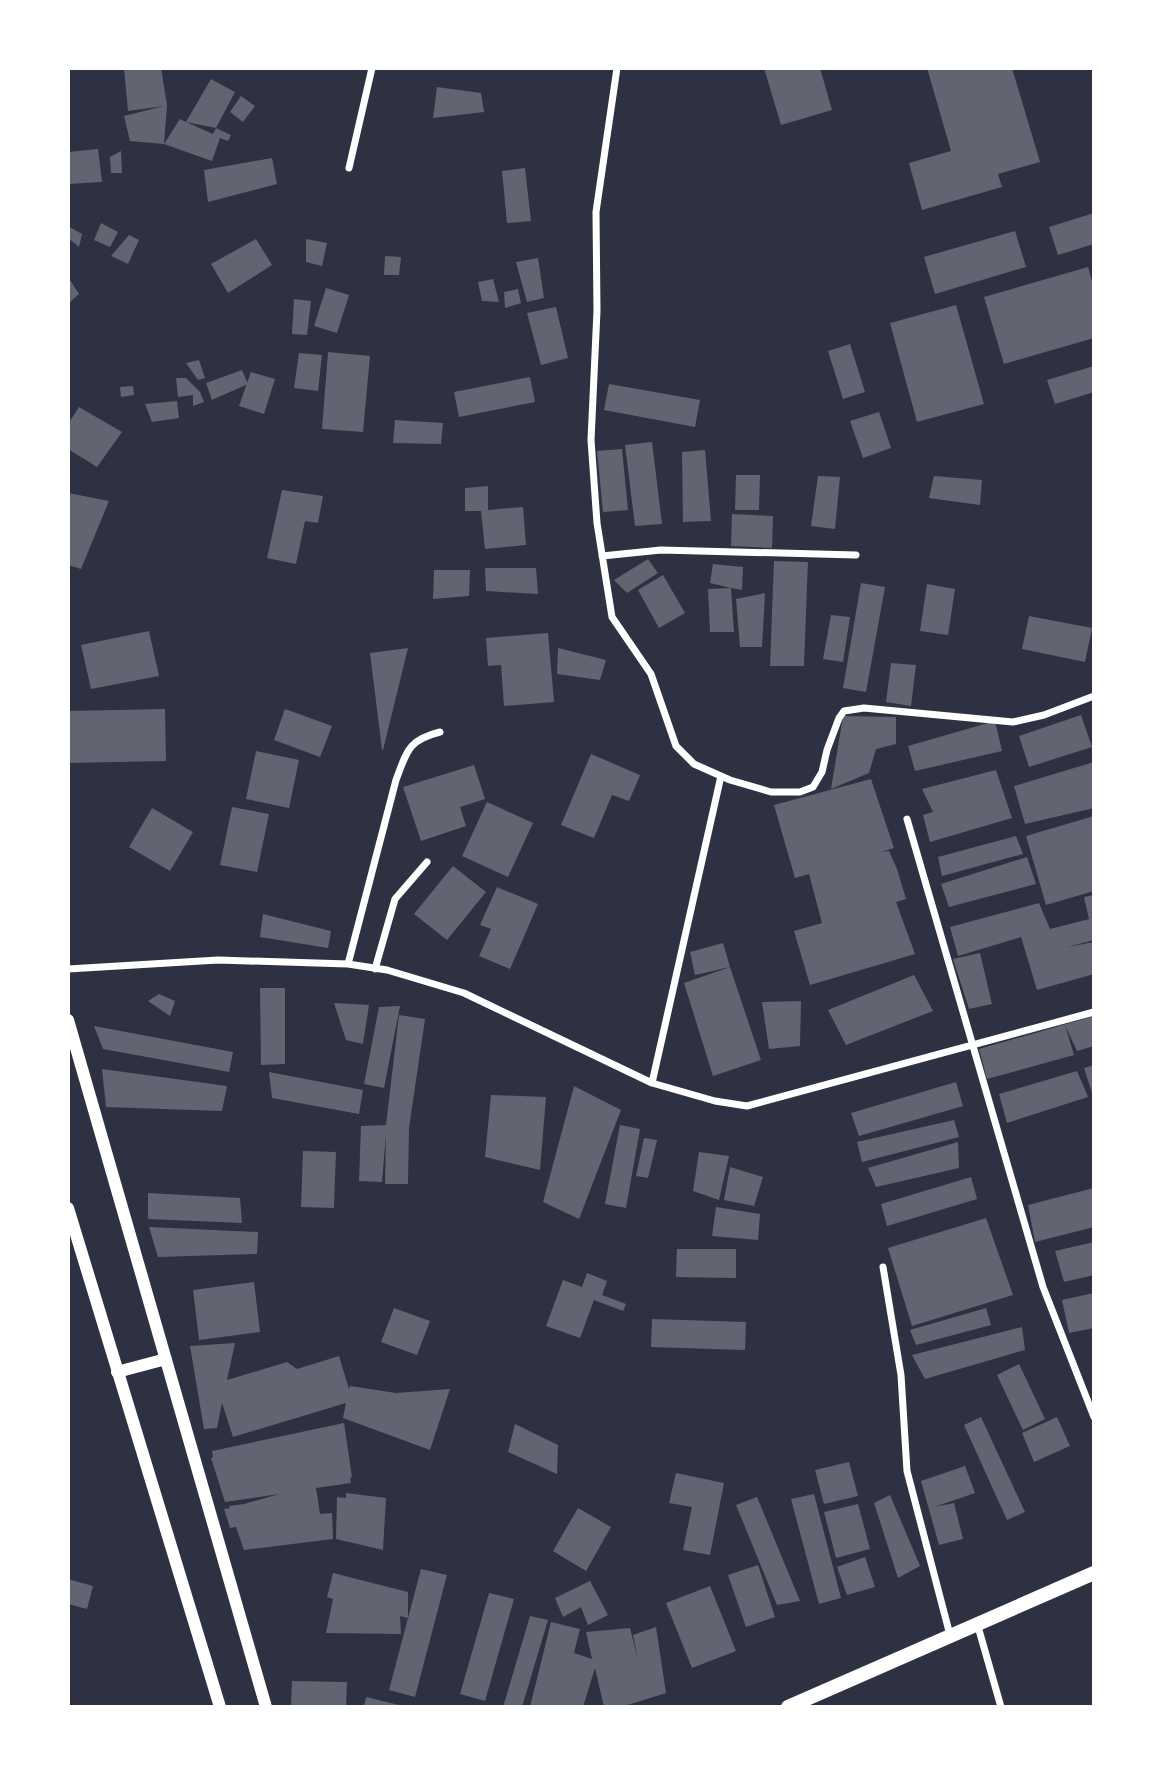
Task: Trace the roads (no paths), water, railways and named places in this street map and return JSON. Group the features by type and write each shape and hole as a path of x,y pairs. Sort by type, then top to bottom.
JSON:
{"main road":[{"path":"788,1707 1094,1573"}],"street":[{"path":"349,168 372,68"},
{"path":"617,68 596,212 597,311 591,440 602,556 612,617 650,674 676,746 694,764 721,776 771,792 800,792 813,787 822,772 827,750 844,711 864,708 1013,722 1044,715 1094,696"},
{"path":"602,556 662,550 856,555"},
{"path":"348,964 396,780 407,752 420,737 440,732"},
{"path":"652,1083 721,776"},
{"path":"907,819 1043,1287 1094,1418"},
{"path":"375,968 395,900 427,862"},
{"path":"68,969 218,961 348,964 375,968 464,993 652,1083 715,1101 747,1106 1094,1012"},
{"path":"68,1020 266,1707"},
{"path":"68,1208 220,1707"},
{"path":"883,1267 901,1374 907,1471 950,1635"},
{"path":"117,1372 166,1359"},
{"path":"977,1622 1001,1707"}]}
